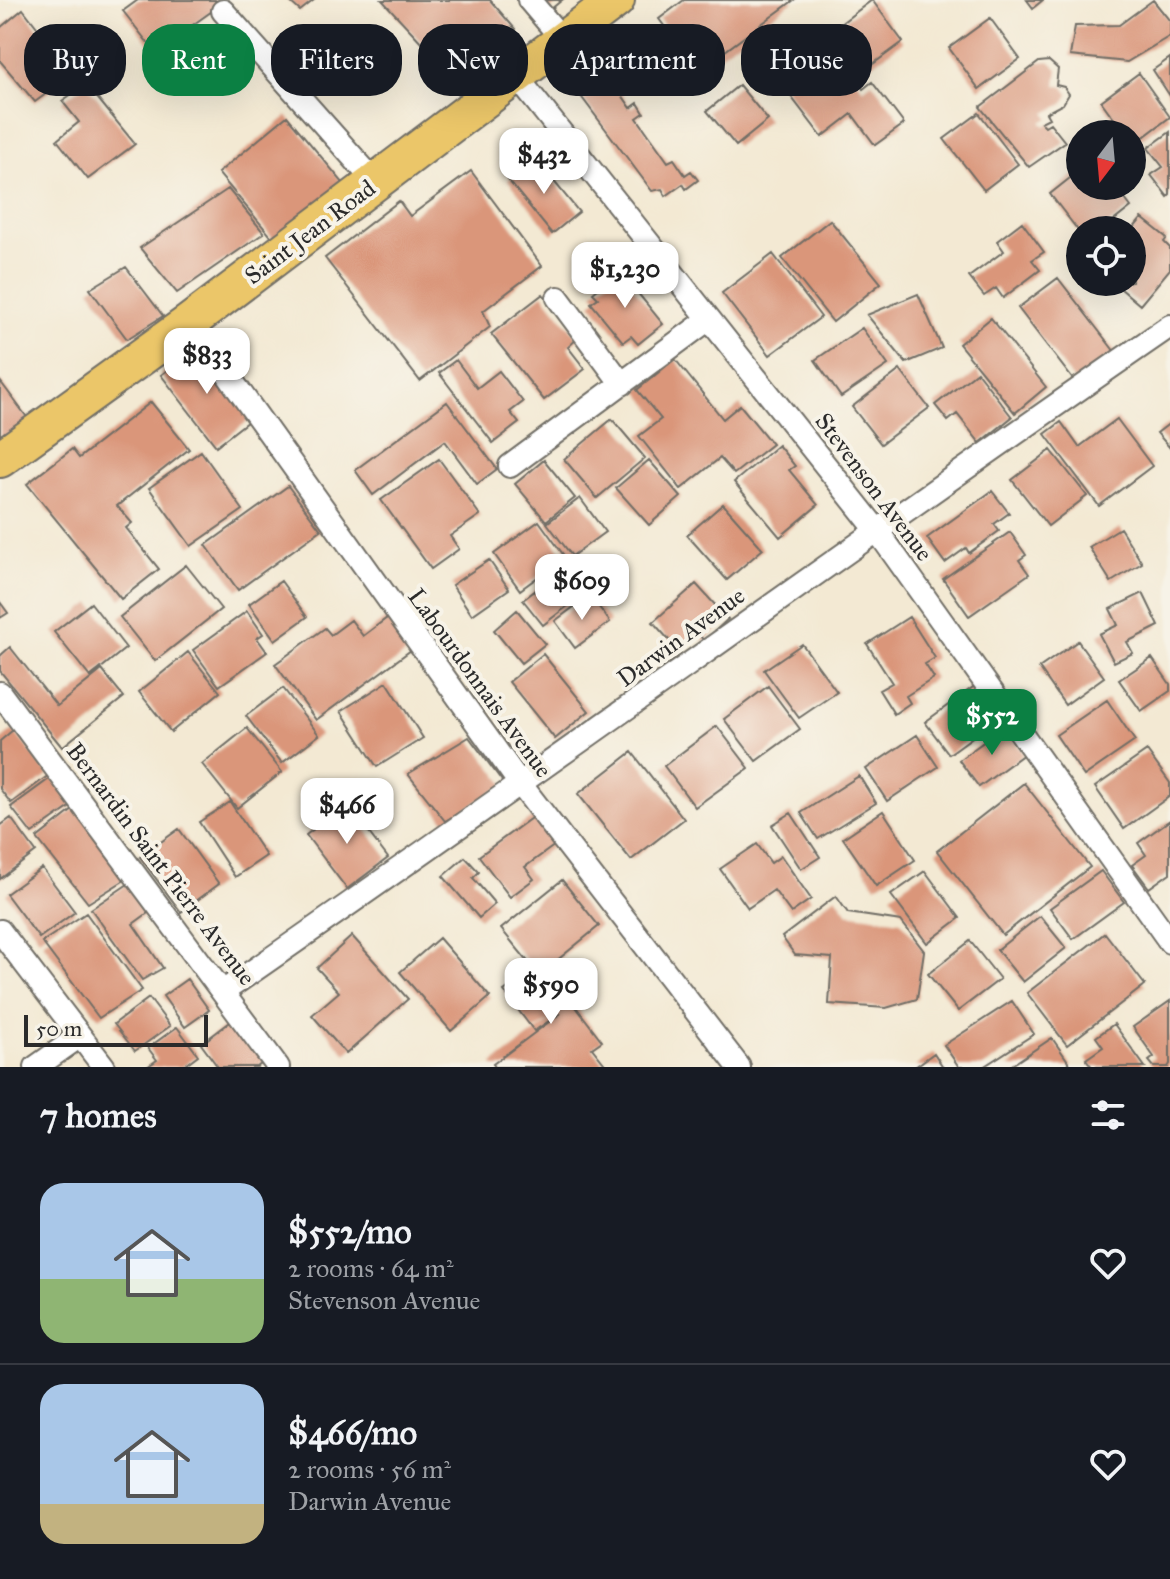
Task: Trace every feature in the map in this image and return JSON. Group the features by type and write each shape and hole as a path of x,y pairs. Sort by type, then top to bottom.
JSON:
{"main road":[{"name":"Saint Jean Road","path":"584,24 616,0"},
{"name":"Saint Jean Road","path":"528,68 544,55"},
{"name":"Saint Jean Road","path":"0,459 190,322 492,96"}],"street":[{"path":"529,0 549,24"},
{"path":"223,11 376,183"},
{"name":"Stevenson Avenue","path":"528,91 876,529 1170,942"},
{"path":"558,298 622,384"},
{"path":"510,466 709,319"},
{"name":"Labourdonnais Avenue","path":"190,322 521,785 739,1067"},
{"name":"Darwin Avenue","path":"224,991 521,785 876,529 1170,326"},
{"name":"Bernardin Saint Pierre Avenue","path":"0,693 278,1067"},
{"path":"0,931 104,1067"},
{"path":"36,1067 80,1036"}],"building":[{"path":"138,0 215,0 219,6 194,24 142,24 142,35 123,11"},
{"path":"288,0 314,0 300,11"},
{"path":"382,0 490,0 511,24 418,24 418,39"},
{"path":"543,0 562,0 551,9"},
{"path":"684,0 794,0 762,24 741,24 741,39 725,51 725,24 663,24 659,19"},
{"path":"872,0 903,42 872,65 872,24 840,24"},
{"path":"1027,0 1043,0 1033,8"},
{"path":"1153,0 1170,21 1170,36 1127,62 1070,56 1075,26 1119,25"},
{"path":"23,9 35,24 24,24 24,89 0,61 0,28"},
{"path":"990,18 1020,59 979,89 949,48"},
{"path":"1170,58 1170,96 1153,70"},
{"path":"1049,61 1058,69 1056,85 1064,87 1069,94 1063,104 1046,113 1049,118 1041,122 1045,126 1050,123 1065,142 1029,167 980,107 1039,62"},
{"path":"1139,73 1170,117 1146,135 1146,120 1115,120 1101,101"},
{"path":"872,82 904,124 875,145 852,114 822,137 791,96 872,96"},
{"path":"739,85 741,96 748,96 768,120 736,146 707,111"},
{"path":"69,96 96,96 135,144 88,179 57,140 79,122 62,101"},
{"path":"581,96 623,96 631,108 638,103 644,113 637,118 668,162 674,159 685,175 691,171 698,180 686,189 683,184 666,196 662,189 652,191"},
{"path":"979,113 1018,164 984,190 944,139"},
{"path":"287,116 349,190 280,247 218,173"},
{"path":"1170,132 1168,197 1151,175 1163,167 1148,148"},
{"path":"535,158 579,212 552,234 508,180"},
{"path":"471,171 542,266 483,311 490,327 420,381 325,258 399,201 410,216"},
{"path":"1066,181 1066,200 1126,200 1131,207 1120,216 1067,216 1050,194"},
{"path":"228,189 264,233 177,293 140,248"},
{"path":"830,220 881,283 833,322 782,258"},
{"path":"1146,221 1167,238 1164,242 1170,248 1170,269 1140,305 1129,296 1146,296"},
{"path":"1022,222 1044,252 1032,260 1040,270 1003,298 996,288 984,296 969,277 1004,251 997,241"},
{"path":"773,254 821,317 770,355 722,293"},
{"path":"126,267 163,316 127,339 90,289"},
{"path":"620,271 663,324 638,344 631,336 623,342 591,303 598,298 593,293"},
{"path":"1058,278 1066,288 1066,296 1072,296 1115,352 1075,382 1018,308"},
{"path":"543,294 578,338 568,347 585,369 544,400 491,334"},
{"path":"918,294 942,348 906,363 867,315"},
{"path":"991,318 1046,387 1015,413 959,344"},
{"path":"862,328 888,365 841,397 815,360"},
{"path":"198,347 252,418 216,446 161,375"},
{"path":"675,359 723,419 740,405 772,444 734,474 720,458 681,489 639,436 661,419 637,390"},
{"path":"456,360 477,388 499,371 523,402 510,412 519,423 493,443 439,373"},
{"path":"900,370 929,408 881,444 852,407"},
{"path":"977,372 1012,417 980,443 957,414 948,421 935,405"},
{"path":"0,381 29,420 0,442"},
{"path":"151,402 189,449 117,506 132,523 126,528 159,569 121,599 27,484 72,449 79,458"},
{"path":"447,402 497,469 477,484 445,441 373,495 355,470"},
{"path":"612,419 645,458 597,498 564,459"},
{"path":"1117,419 1152,466 1099,506 1045,434 1061,422 1079,447"},
{"path":"1170,423 1170,448 1157,433"},
{"path":"778,445 795,466 789,470 818,505 780,537 734,482"},
{"path":"1051,450 1087,496 1048,526 1012,480"},
{"path":"201,451 243,510 191,546 149,488"},
{"path":"439,459 480,515 450,536 459,549 431,569 381,500"},
{"path":"544,460 575,498 546,521 515,484"},
{"path":"649,460 681,497 649,525 616,488"},
{"path":"288,486 321,530 238,590 206,545"},
{"path":"992,491 1009,513 994,524 999,531 969,553 966,548 945,563 927,538"},
{"path":"580,498 605,532 572,556 547,523"},
{"path":"723,504 763,549 727,580 687,535"},
{"path":"539,521 565,557 520,590 494,554"},
{"path":"1120,528 1142,563 1111,582 1089,547"},
{"path":"1010,532 1026,555 1019,560 1029,574 969,616 943,579"},
{"path":"489,560 509,589 472,615 452,585"},
{"path":"186,565 221,609 155,661 120,617"},
{"path":"567,566 587,591 543,625 523,600"},
{"path":"281,581 307,617 275,640 249,604"},
{"path":"696,584 728,619 704,641 697,632 677,649 653,622"},
{"path":"1143,593 1159,626 1127,642 1133,653 1114,662 1099,634 1118,625 1110,609"},
{"path":"590,595 610,622 575,648 555,621"},
{"path":"0,602 8,613 0,618"},
{"path":"91,603 126,648 90,677 54,632"},
{"path":"517,610 545,644 521,663 494,630"},
{"path":"247,611 263,634 257,638 267,652 219,686 193,650"},
{"path":"391,615 415,647 316,720 275,664 325,628 331,635 351,620 363,636"},
{"path":"909,617 935,658 925,664 934,678 906,696 910,703 894,714 879,690 892,683 867,644"},
{"path":"1078,641 1104,677 1065,705 1039,668"},
{"path":"802,644 837,692 799,718 764,670"},
{"path":"10,647 57,706 102,670 124,697 62,747 0,671 0,656"},
{"path":"188,652 220,692 171,732 139,692"},
{"path":"543,654 589,711 555,739 509,682"},
{"path":"1152,658 1170,684 1170,691 1141,711 1119,680"},
{"path":"387,682 423,738 377,767 341,711"},
{"path":"976,685 1000,717 949,754 925,722"},
{"path":"768,686 800,729 756,761 724,719"},
{"path":"283,688 319,735 282,763 246,716"},
{"path":"1107,700 1135,741 1084,776 1056,735"},
{"path":"717,726 749,768 695,807 664,766"},
{"path":"1004,727 1024,754 979,787 959,760"},
{"path":"247,728 282,772 237,808 202,764"},
{"path":"13,730 49,775 11,803 0,789 0,741"},
{"path":"917,735 938,767 887,801 866,769"},
{"path":"469,737 505,785 445,821 408,774"},
{"path":"1147,751 1170,783 1170,796 1124,829 1095,787"},
{"path":"632,752 684,819 631,860 578,794"},
{"path":"859,776 876,803 818,839 801,813"},
{"path":"52,777 73,805 32,834 11,807"},
{"path":"1024,783 1090,867 1003,935 937,851"},
{"path":"230,802 266,856 235,877 199,822"},
{"path":"347,804 388,858 347,889 306,835"},
{"path":"78,806 131,876 88,903 37,838"},
{"path":"883,811 915,860 876,886 843,838"},
{"path":"791,813 820,857 801,869 772,825"},
{"path":"534,816 555,845 525,867 534,879 510,897 479,856"},
{"path":"11,818 36,852 0,879 0,826"},
{"path":"1170,820 1170,873 1149,888 1132,865 1146,855 1138,843"},
{"path":"179,829 219,884 181,912 140,857"},
{"path":"757,844 771,863 781,856 811,899 791,913 774,890 748,908 720,869"},
{"path":"465,857 479,872 473,878 495,904 479,918 443,876"},
{"path":"42,868 75,912 39,938 6,894"},
{"path":"925,871 960,918 927,943 891,895"},
{"path":"1101,871 1124,902 1073,939 1050,908"},
{"path":"562,880 599,926 539,975 501,929"},
{"path":"131,882 152,910 133,924 163,968 142,980 91,909"},
{"path":"836,896 848,913 901,921 924,951 917,999 886,1008 829,1004 832,958 795,955 782,937"},
{"path":"86,913 142,990 99,1018 42,942"},
{"path":"1040,916 1066,948 1023,982 997,950"},
{"path":"1105,933 1145,985 1067,1045 1027,993"},
{"path":"352,936 408,999 346,1054 312,1015 339,992 317,968"},
{"path":"439,938 490,997 451,1031 400,972"},
{"path":"970,941 1000,979 958,1011 928,974"},
{"path":"555,968 578,999 573,1003 602,1041 592,1048 607,1067 495,1067 493,1064 561,1013 534,1031 504,991 533,970 540,979"},
{"path":"187,979 209,1010 185,1027 163,996"},
{"path":"149,998 170,1026 135,1051 114,1024"},
{"path":"1012,1001 1034,1034 983,1067 959,1067 944,1045"},
{"path":"1170,1001 1170,1064 1168,1067 1154,1067 1149,1061 1154,1057 1133,1027"},
{"path":"233,1020 265,1061 257,1067 218,1067 201,1044"},
{"path":"1114,1024 1145,1067 1092,1067 1086,1059 1103,1047 1096,1037"},
{"path":"177,1027 198,1055 182,1067 147,1067 157,1060 148,1048"},
{"path":"1052,1038 1072,1067 1009,1067"},
{"path":"934,1053 943,1067 915,1067"}]}
